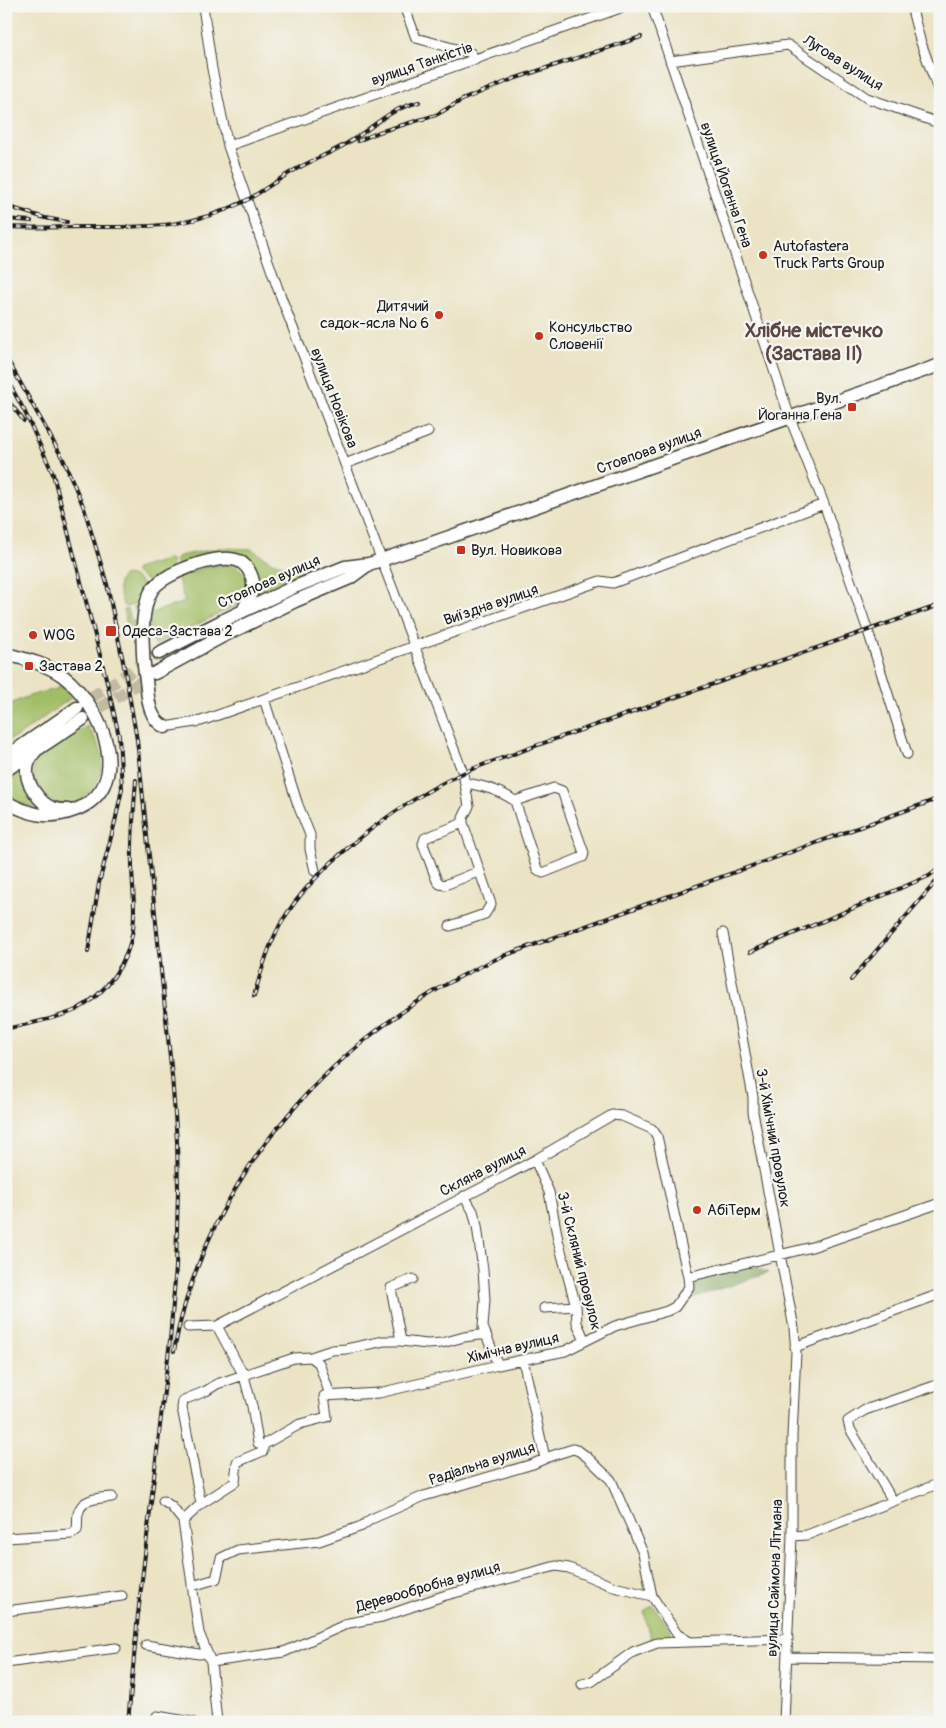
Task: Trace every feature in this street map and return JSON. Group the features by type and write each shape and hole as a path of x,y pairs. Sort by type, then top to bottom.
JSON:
{"main road":[{"name":"Стовпова вулиця","path":"158,653 292,588 345,567 369,564 382,560 940,365"},
{"path":"165,727 159,724 151,712 143,662 146,605 152,590 163,579 186,568 216,560 236,560 244,565 253,578 251,594 243,611"},
{"name":"Стовпова вулиця","path":"155,673 223,636 295,601 350,578 369,564"},
{"path":"6,654 48,667 62,675 80,692 102,730 109,761 107,776 96,796 87,805 75,810 61,815 40,816 25,812 6,802"},
{"path":"6,770 34,744 80,713"},
{"path":"34,744 26,770 32,788 41,800 50,807 56,810 75,810"},
{"path":"6,746 34,744"},
{"path":"6,757 34,744"}],"street":[{"name":"вулиця Новікова","path":"203,6 212,69 228,146 278,289 344,464 470,784 469,806 463,818 463,823"},
{"path":"404,6 416,38 471,53 475,60"},
{"name":"вулиця Танкістів","path":"228,146 626,6"},
{"name":"вулиця Йоганна Гена","path":"652,6 790,418 824,504 867,628 907,754"},
{"path":"911,6 920,40 940,95"},
{"name":"Лугова вулиця","path":"670,61 788,44 867,98 936,122 940,120"},
{"path":"344,464 428,432"},
{"name":"Виїздна вулиця","path":"165,727 201,721 600,582 613,583 824,504"},
{"path":"264,699 298,805 310,835 310,849 315,871"},
{"path":"470,784 490,788 503,793 515,801 537,869 543,872 583,857 584,853 562,791 554,788 515,801"},
{"path":"450,926 485,914 491,904 480,871 463,823 425,838 423,844 437,881 440,884 445,884 480,871"},
{"name":"3-й Хімічний провулок","path":"723,934 753,1097 753,1112 794,1328 796,1347 792,1436"},
{"name":"Скляна вулиця","path":"188,1327 218,1326 535,1160 612,1115 622,1116 652,1129 657,1136 688,1276"},
{"name":"3-й Скляний провулок","path":"535,1160 549,1192 558,1240 576,1306 577,1323 585,1341"},
{"path":"464,1196 473,1211 484,1270 485,1300 483,1327 498,1365"},
{"path":"688,1276 812,1247 940,1203"},
{"name":"Хімічна вулиця","path":"330,1395 379,1393 565,1351 615,1326 675,1307 689,1287 688,1276"},
{"path":"401,1341 391,1288 413,1279"},
{"path":"796,1347 940,1294"},
{"path":"544,1308 576,1306"},
{"path":"218,1326 244,1376 252,1406 258,1443 263,1445"},
{"path":"200,1504 182,1408 183,1402 188,1398 206,1391 217,1384 294,1358 311,1357 332,1350 384,1341 426,1344 442,1343 486,1334"},
{"path":"263,1445 300,1424 327,1417 324,1396 330,1395 319,1362 311,1357"},
{"path":"523,1360 545,1458"},
{"path":"893,1502 850,1429 848,1421 865,1410 940,1384"},
{"name":"вулиця Саймона Літмана","path":"784,1722 792,1536 792,1436"},
{"path":"183,1521 200,1504 235,1482 237,1462 263,1450 263,1445"},
{"name":"Радіальна вулиця","path":"192,1586 216,1579 221,1558 238,1550 320,1540 362,1526 371,1519 424,1496 533,1464 545,1458 573,1450 579,1451 611,1480 644,1553 652,1596 677,1634 690,1642"},
{"path":"792,1536 807,1535 940,1483"},
{"path":"6,1538 72,1534 77,1530 78,1514 83,1504 91,1499 112,1497"},
{"path":"163,1501 171,1506 183,1521 199,1633 209,1657 217,1722"},
{"name":"Деревообробна вулиця","path":"146,1645 209,1657 284,1652 349,1623 382,1616 485,1584 556,1566 569,1568 614,1587 652,1596"},
{"path":"6,1611 122,1596"},
{"path":"582,1684 591,1682 633,1652 657,1643 788,1639"},
{"path":"6,1663 116,1648"},
{"path":"787,1657 940,1659"},
{"path":"157,1719 192,1722"}],"green space":[{"path":"220,548 251,549 272,562 290,567 303,568 312,566 312,569 256,596 246,561 179,566 175,561 179,556"},
{"path":"169,559 172,563 171,569 153,582 147,581 134,571 136,569"},
{"path":"229,564 241,570 247,579 246,590 241,603 155,645 148,634 150,613 185,602 177,577 205,567"},
{"path":"125,575 134,577 140,582 144,588 145,596 139,628 128,631 124,610 127,609 131,622 138,619 133,605 125,607 120,597 119,585"},
{"path":"63,687 71,698 18,736 6,741 6,707 26,697"},
{"path":"87,726 100,749 102,767 100,776 96,784 84,797 76,802 58,807 41,792 35,782 34,760"},
{"path":"17,773 21,774 34,801 42,810 6,798 6,782"},
{"path":"753,1266 768,1273 686,1300 698,1281 721,1272"},
{"path":"653,1605 670,1629 673,1637 652,1642 644,1612"}],"tunnel":[{"path":"77,707 159,653"},
{"path":"85,717 155,673"}],"railway":[{"path":"358,141 379,132 436,115 464,99 513,79 641,37"},
{"path":"6,227 148,226 186,222 205,217 245,201 301,167 347,144 392,113 419,102"},
{"path":"6,206 45,218 67,222"},
{"path":"6,219 31,221"},
{"path":"6,357 64,461 84,508 107,584 137,740 172,1076 177,1141 176,1267 170,1340 138,1614 128,1722"},
{"path":"6,378 24,410 53,474 107,682 119,736 122,789 99,883 88,952"},
{"path":"6,398 24,421"},
{"path":"254,996 274,937 306,888 354,842 409,803 436,787 467,771 557,738 940,605"},
{"path":"6,1029 50,1019 87,1004 106,986 121,965 131,941 134,921 132,843 136,780"},
{"path":"174,1351 191,1286 216,1224 249,1167 289,1113 336,1065 387,1023 443,986 503,956 940,798"},
{"path":"750,952 929,876 940,868"},
{"path":"851,980 940,877"}],"place":[{"name":"Autofastera Truck Parts Group","path":"763,255"},
{"name":"Дитячий садок-ясла № 6","path":"439,315"},
{"name":"Консульство Словенії","path":"539,336"},
{"name":"Вул. Йоганна Гена","path":"852,407"},
{"name":"Вул. Новикова","path":"461,550"},
{"name":"Одеса-Застава 2","path":"111,631"},
{"name":"WOG","path":"33,635"},
{"name":"Застава 2","path":"29,666"},
{"name":"АбіТерм","path":"697,1210"}],"district":[{"name":"Хлібне містечко (Застава ІІ)","path":"814,342"}]}
